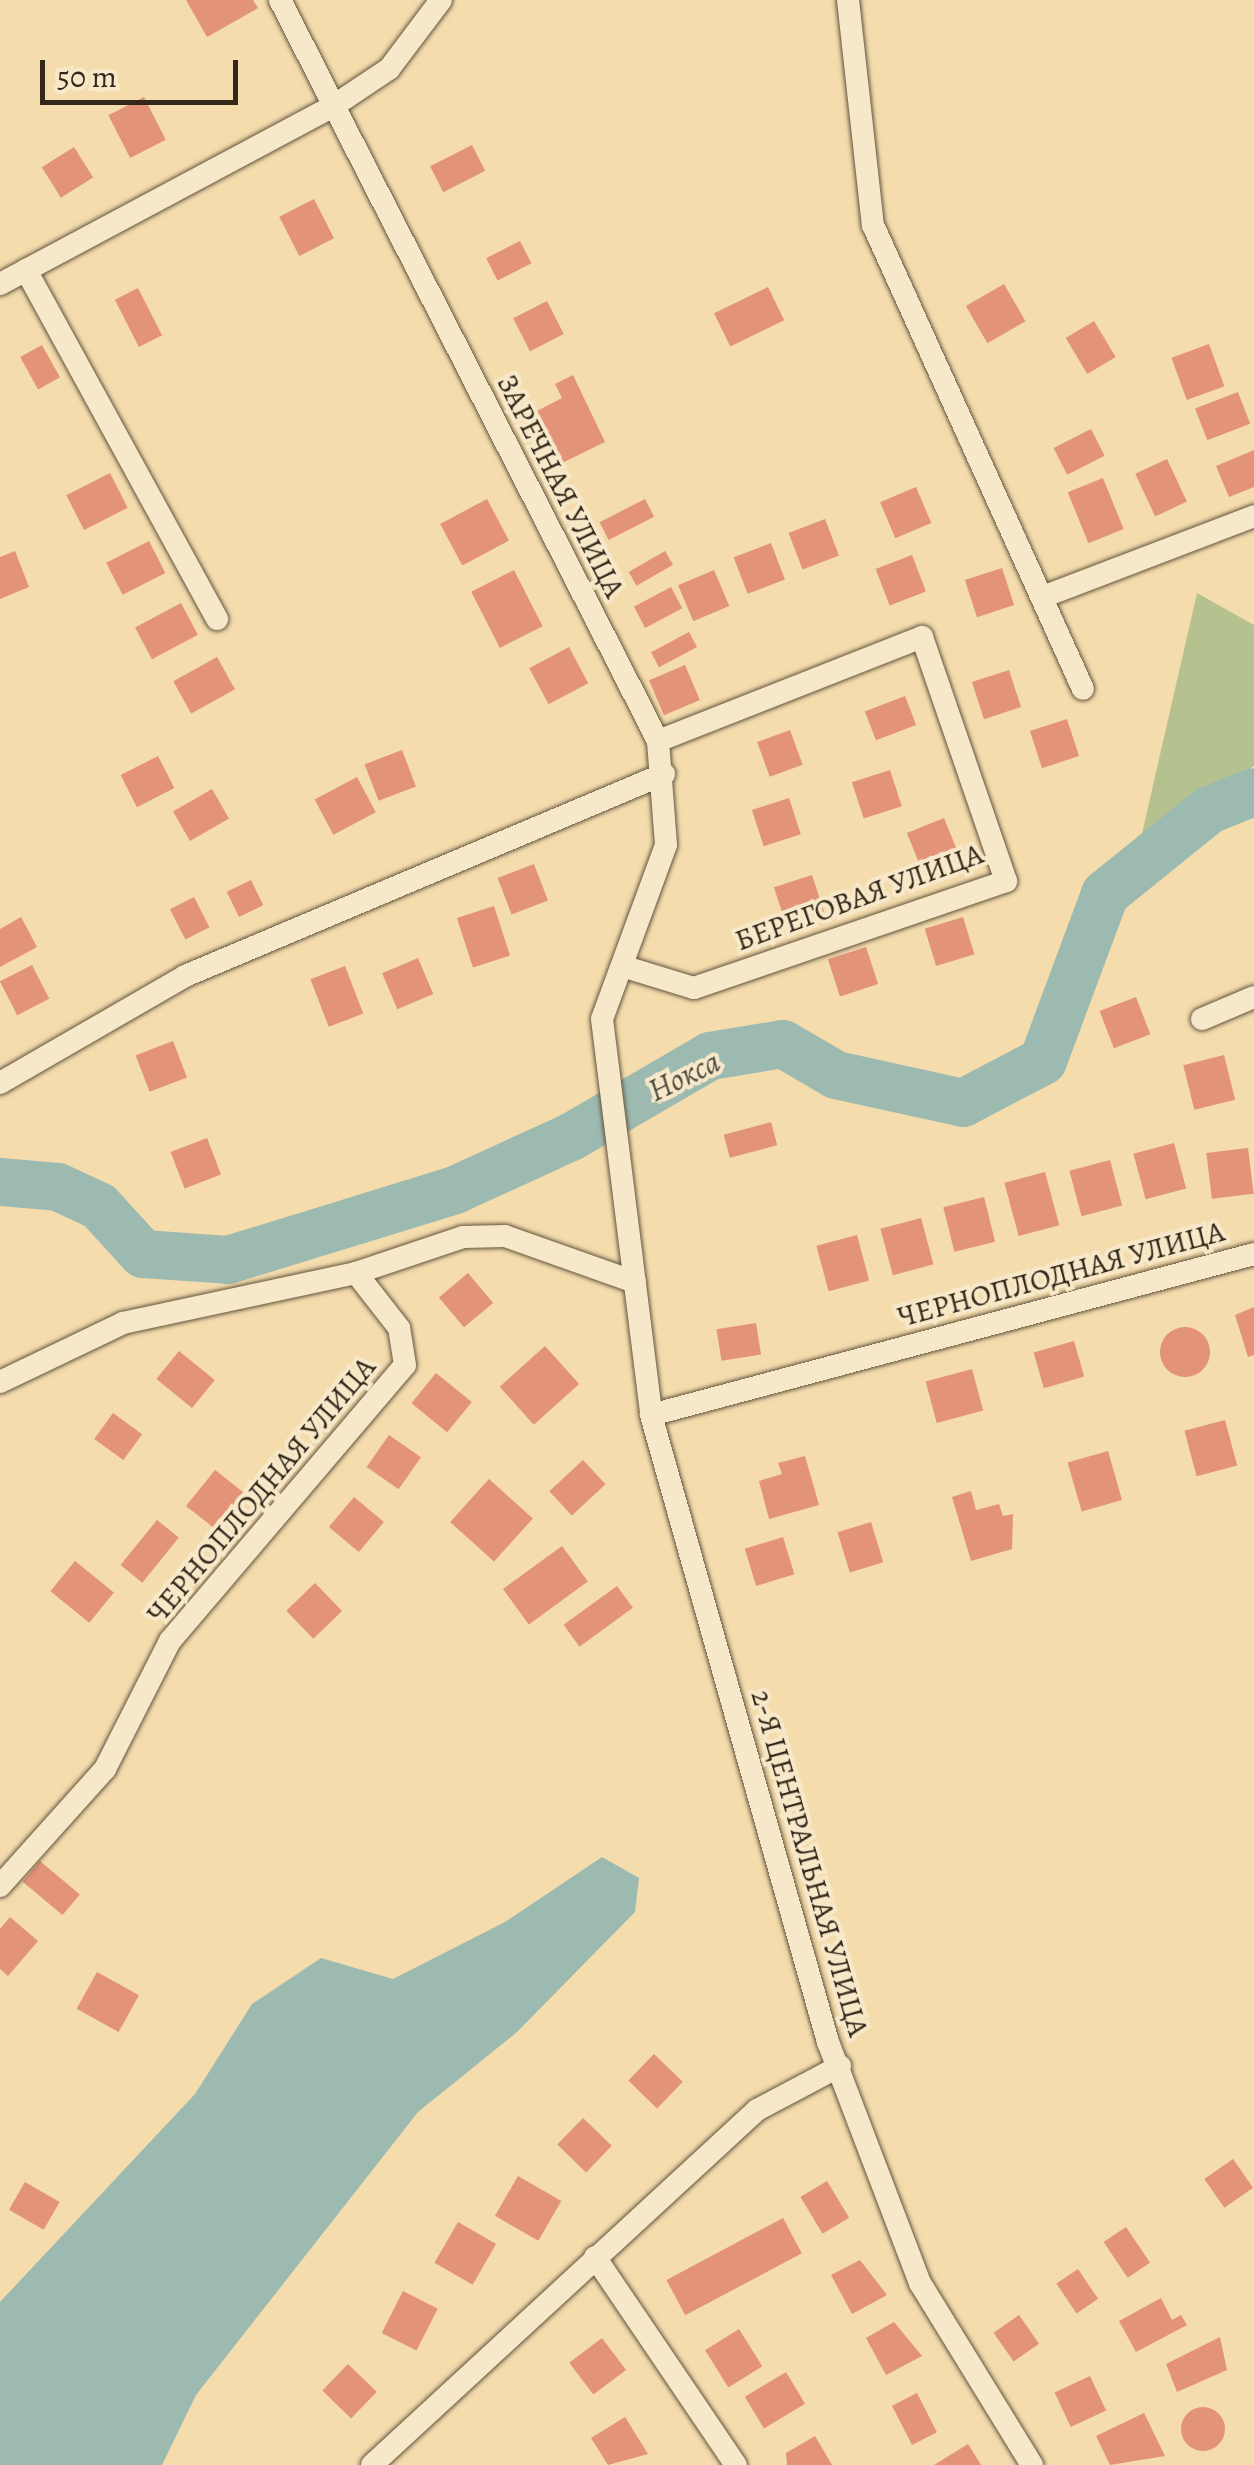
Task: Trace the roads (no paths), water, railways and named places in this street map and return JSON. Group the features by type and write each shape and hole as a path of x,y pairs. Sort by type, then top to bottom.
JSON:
{"street":[{"name":"ЗАРЕЧНАЯ УЛИЦА","path":"280,0 658,741 664,774 666,845 602,1019"},
{"path":"0,284 332,107 389,69 441,0"},
{"path":"848,0 872,225 1045,596 1083,689"},
{"path":"26,270 216,619"},
{"path":"1045,596 1254,516"},
{"name":"БЕРЕГОВАЯ УЛИЦА","path":"622,966 694,988 1006,881 922,638 658,741"},
{"path":"0,1083 185,976 664,774"},
{"path":"1202,1019 1254,997"},
{"name":"2-Я ЦЕНТРАЛЬНАЯ УЛИЦА","path":"602,1019 651,1415 779,1876 840,2066 920,2283 1032,2465"},
{"path":"0,1382 123,1323 356,1273 462,1236 505,1236 634,1282"},
{"name":"ЧЕРНОПЛОДНАЯ УЛИЦА","path":"651,1415 1254,1254"},
{"name":"ЧЕРНОПЛОДНАЯ УЛИЦА","path":"0,1886 105,1769 170,1641 404,1364 399,1328 356,1273"},
{"path":"372,2465 757,2110 840,2066"},
{"path":"595,2257 736,2465"}],"water":[{"path":"602,1857 639,1878 635,1912 516,2033 418,2112 196,2395 162,2465 0,2465 0,2302 195,2094 252,2004 321,1958 393,1979 505,1922"}],"waterway":[{"name":"Нокса","path":"0,1182 58,1187 99,1206 143,1254 228,1260 455,1190 571,1137 710,1056 783,1044 836,1075 963,1103 1043,1061 1105,894 1209,810 1254,792"}]}
